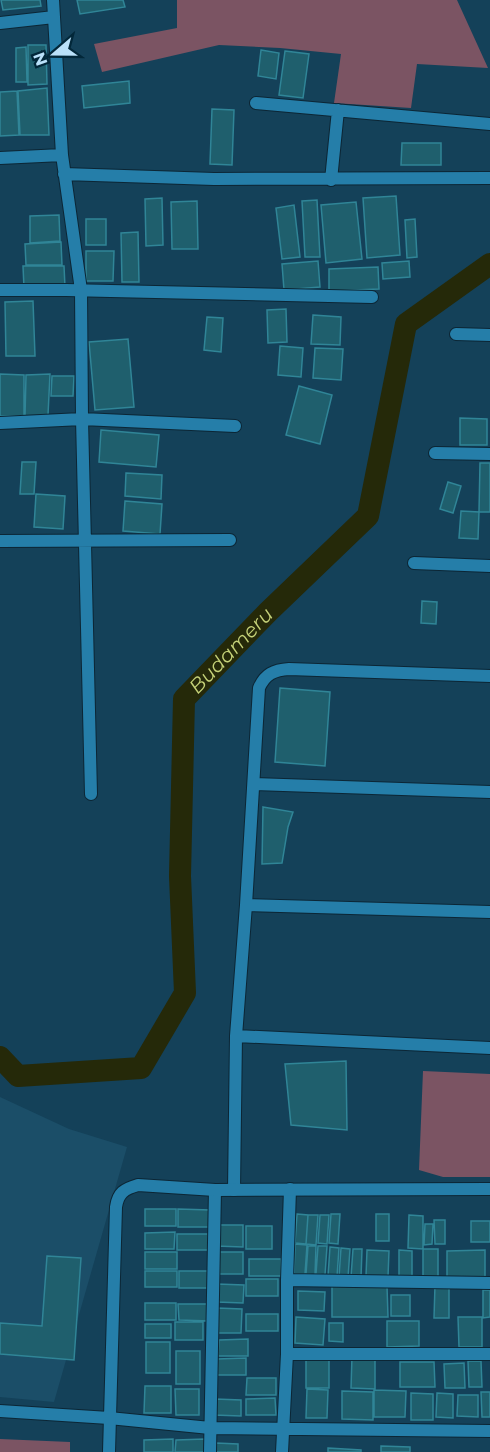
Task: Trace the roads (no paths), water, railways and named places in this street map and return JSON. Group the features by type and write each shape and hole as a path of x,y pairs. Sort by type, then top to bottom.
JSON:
{"street":[{"path":"52,0 62,155 81,290 91,794"},
{"path":"0,22 54,17"},
{"path":"256,103 490,124"},
{"path":"330,180 338,110"},
{"path":"0,158 62,155"},
{"path":"64,174 214,180 490,178"},
{"path":"0,290 372,297"},
{"path":"456,334 490,335"},
{"path":"0,423 82,419 235,426"},
{"path":"435,453 490,454"},
{"path":"0,541 230,540"},
{"path":"414,563 490,566"},
{"path":"234,1190 236,1036 259,688 262,680 276,670 490,676"},
{"path":"254,784 490,792"},
{"path":"246,905 490,912"},
{"path":"236,1036 490,1048"},
{"path":"110,1452 118,1196 126,1188 138,1185 215,1190 490,1189"},
{"path":"282,1452 287,1354 286,1281 290,1189"},
{"path":"210,1452 215,1190"},
{"path":"286,1281 490,1283"},
{"path":"287,1354 490,1354"},
{"path":"0,1412 110,1418 210,1428 490,1431"}],"waterway":[{"name":"Budameru","path":"0,1057 18,1076 141,1068 185,993 180,876 184,699 268,612 368,516 406,324 490,264"}]}
